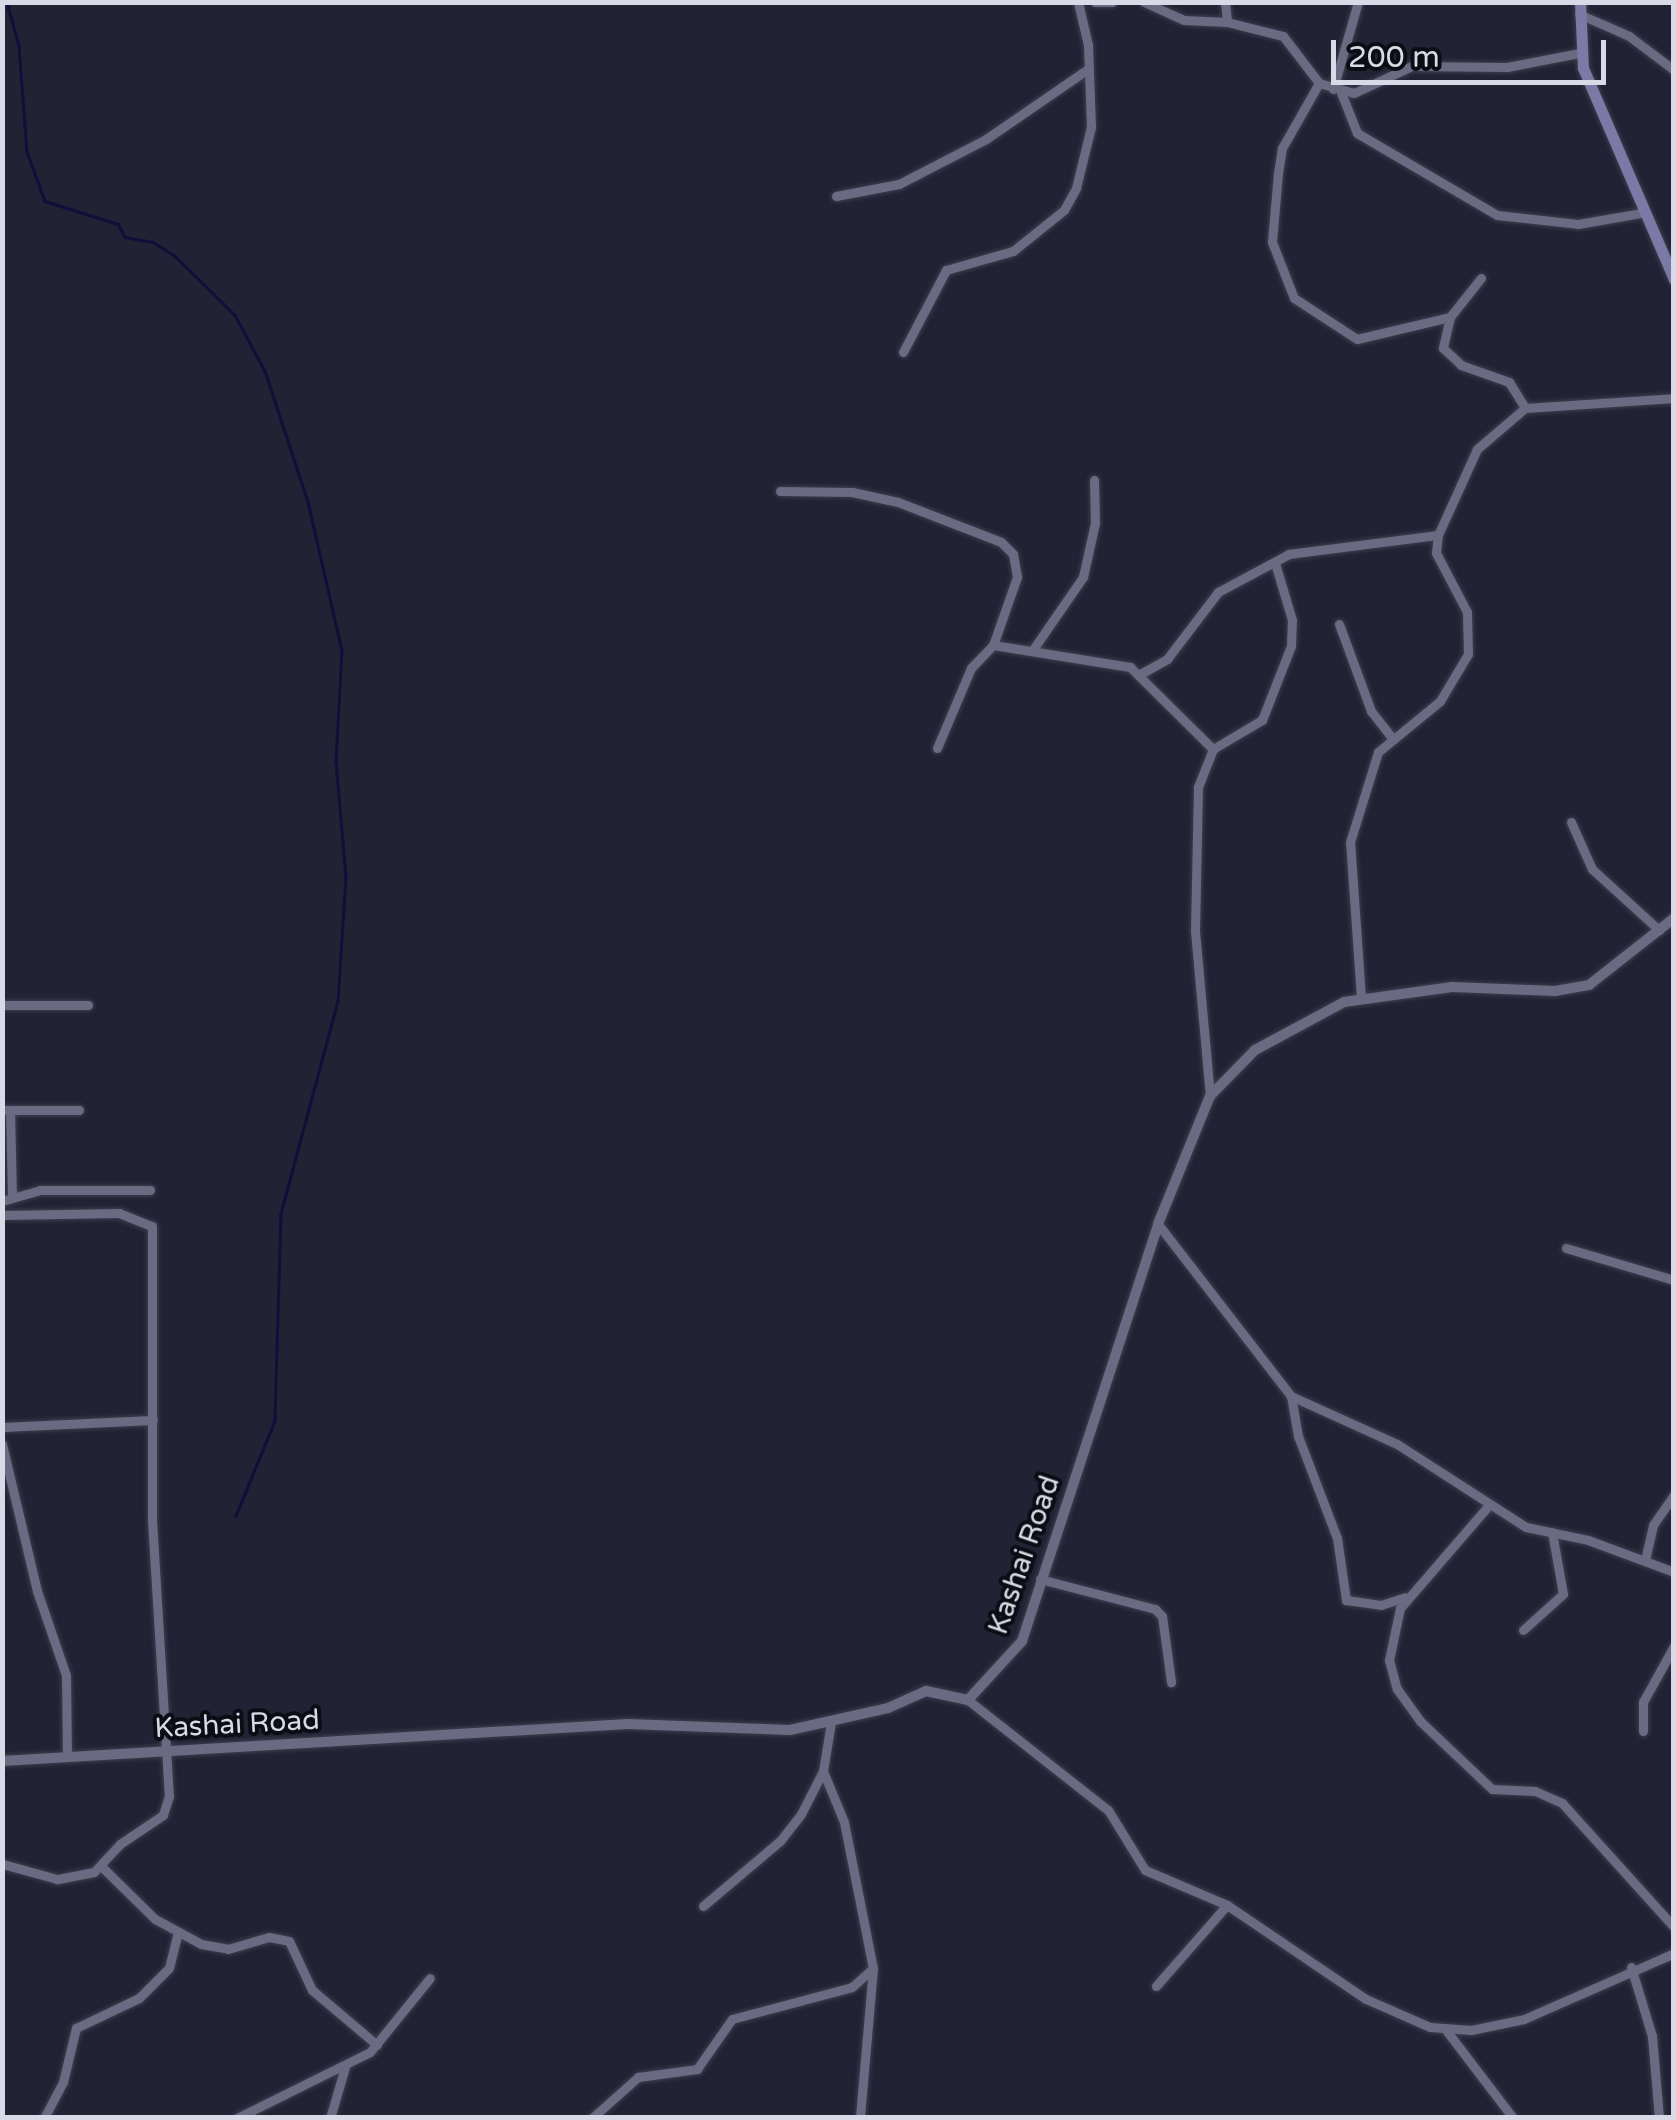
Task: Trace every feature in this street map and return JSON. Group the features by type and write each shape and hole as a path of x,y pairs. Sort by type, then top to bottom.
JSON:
{"main road":[{"path":"1580,8 1579,53 1642,212 1674,279"}],"street":[{"path":"903,352 946,270 1004,256 1064,210 1086,162 1088,69 1078,2"},
{"path":"1095,2 1112,2"},
{"path":"1144,2 1184,20 1226,22 1283,36 1319,83 1337,90 1362,92 1412,66 1507,67 1579,53"},
{"path":"1225,2 1226,22"},
{"path":"1358,2 1337,90 1357,133 1496,215 1578,224 1642,212"},
{"path":"1580,8 1629,36 1674,70"},
{"path":"836,196 899,184 986,139 1088,69"},
{"path":"1319,83 1288,132 1278,173 1272,242 1294,298 1357,340 1450,317"},
{"path":"1481,278 1450,317 1442,340 1447,354 1509,382 1525,408"},
{"path":"1361,998 1348,856 1378,752 1452,686 1468,654 1469,620 1438,565 1438,535 1477,449 1525,408 1674,398"},
{"path":"1034,648 1083,577 1095,523 1094,480"},
{"path":"780,491 852,492 898,502 1000,542 1013,554 1017,578 993,645 971,668 937,748"},
{"path":"1142,673 1179,645 1218,592 1275,562 1315,548 1390,545 1438,535"},
{"path":"1210,1096 1195,868 1198,787 1214,749 1262,720 1291,646 1292,620 1275,562"},
{"path":"1340,624 1371,711 1393,739"},
{"path":"993,645 1034,648 1142,673 1214,749"},
{"path":"1571,822 1592,868 1659,930"},
{"name":"Kashai Road","path":"2,1761 67,1754 628,1724 790,1730 831,1722 926,1692 968,1700 1022,1641 1158,1224 1210,1096 1290,1026 1361,998 1452,988 1555,992 1589,986 1674,918"},
{"path":"2,1005 88,1005"},
{"path":"79,1110 6,1110 7,1198 68,1188 150,1190"},
{"path":"2,1216 119,1212 152,1226 154,1595 168,1807 102,1867 58,1880 2,1864"},
{"path":"1158,1224 1291,1396 1396,1444 1526,1526 1646,1560 1674,1572"},
{"path":"1566,1248 1674,1280"},
{"path":"1291,1396 1298,1436 1337,1538 1346,1600 1381,1605 1407,1596"},
{"path":"3,1424 152,1420"},
{"path":"2,1444 37,1590 66,1675 67,1754"},
{"path":"1646,1560 1654,1524 1674,1495"},
{"path":"1489,1505 1407,1596 1392,1629 1389,1660 1398,1689 1420,1721 1492,1789 1535,1791 1562,1803 1674,1926"},
{"path":"1522,1630 1563,1594 1552,1532"},
{"path":"1040,1578 1155,1610 1162,1616 1172,1682"},
{"path":"1643,1731 1643,1702 1674,1646"},
{"path":"968,1700 1108,1810 1145,1870 1227,1905 1366,1999 1446,2030 1524,2019 1674,1952"},
{"path":"703,1906 780,1841 823,1771 831,1722"},
{"path":"823,1771 844,1822 873,1968 860,2118"},
{"path":"102,1867 178,1932 214,1949 277,1936 289,1940 312,1990 376,2045"},
{"path":"1156,1986 1227,1905"},
{"path":"44,2118 63,2082 76,2028 139,1998 169,1968 178,1932"},
{"path":"592,2118 638,2077 697,2070 742,2014 852,1987 873,1968"},
{"path":"1631,1968 1657,2066 1659,2118"},
{"path":"237,2118 345,2066 376,2045 430,1978"},
{"path":"1446,2030 1513,2118"},
{"path":"330,2118 345,2066"}],"waterway":[{"path":"7,2 19,46 27,152 45,201 118,224 125,237 153,242 174,255 235,315 265,371 308,502 342,650 336,761 346,877 338,1001 281,1214 275,1421 236,1516"}]}
